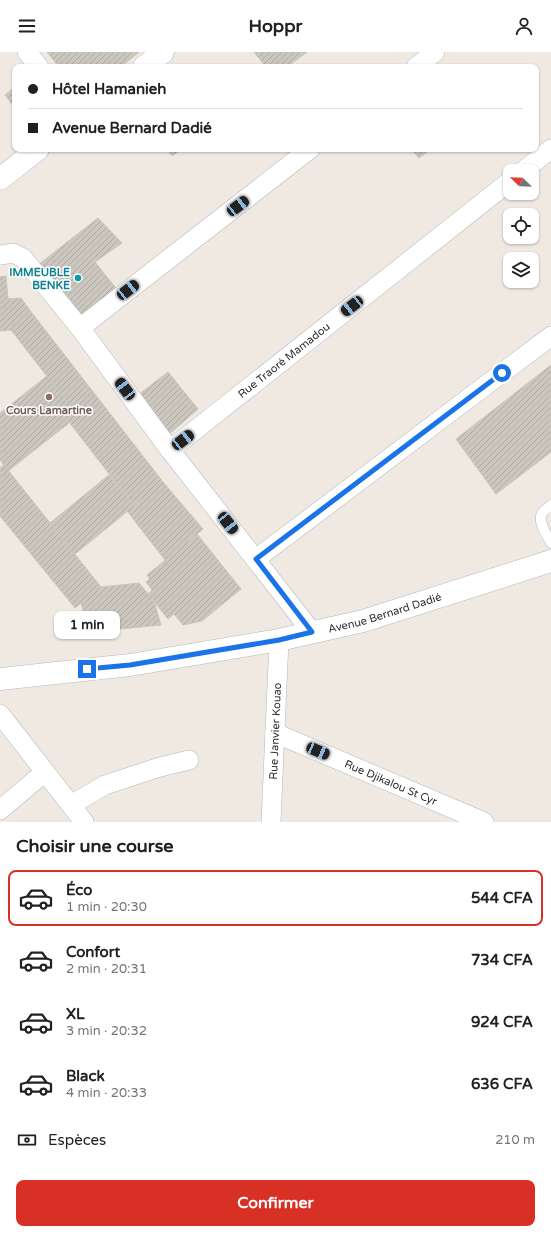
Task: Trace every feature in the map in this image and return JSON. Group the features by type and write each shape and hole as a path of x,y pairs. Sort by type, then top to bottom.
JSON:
{"street":[{"path":"27,52 37,64"},
{"path":"148,64 163,52"},
{"path":"420,64 435,52"},
{"path":"532,164 551,150"},
{"path":"0,179 34,152"},
{"path":"80,328 306,152"},
{"name":"Rue Traoré Mamadou","path":"170,450 503,187"},
{"path":"0,255 14,253 24,258 80,328 170,450 312,632"},
{"path":"256,559 551,336"},
{"name":"Avenue Bernard Dadié","path":"0,679 130,665 279,640 363,621 551,561"},
{"name":"Rue Janvier Kouao","path":"271,822 279,640"},
{"path":"0,714 84,822"},
{"name":"Rue Djikalou St Cyr","path":"275,733 484,822"},
{"path":"71,805 105,785 160,767 189,760"},
{"path":"0,810 46,772"}],"lane":[{"path":"551,505 542,512 541,522 551,543"}],"building":[{"path":"47,52 139,52 125,64 57,64"},
{"path":"254,52 307,52 291,64 264,64"},
{"path":"12,89 12,104 5,95"},
{"path":"169,152 177,152 172,156"},
{"path":"414,152 427,152 419,158"},
{"name":"IMMEUBLE BENKE","path":"98,218 122,243 95,262 119,292 78,318 38,265"},
{"path":"6,276 8,299 21,298 32,313 11,330 0,331 0,277"},
{"path":"32,313 163,482 134,506 59,409 67,402 11,330"},
{"path":"551,365 551,452 496,494 456,439"},
{"path":"168,372 198,409 168,435 138,395"},
{"path":"47,376 67,402 59,409 69,423 8,471 0,460 0,413"},
{"path":"4,465 101,587 75,608 0,516 0,468"},
{"path":"109,475 134,506 75,554 50,523"},
{"path":"163,482 203,529 165,560 127,511"},
{"path":"197,534 241,589 202,621 183,625 174,614 168,619 148,594 152,590 146,582 150,579 147,575"},
{"path":"139,583 154,601 161,625 89,632 81,603 101,587"}],"place":[{"name":"IMMEUBLE BENKE","path":"78,278"},
{"name":"Cours Lamartine","path":"49,397"}],"route":[{"path":"87,669 130,665 279,640 312,632 256,559 502,373"}]}
